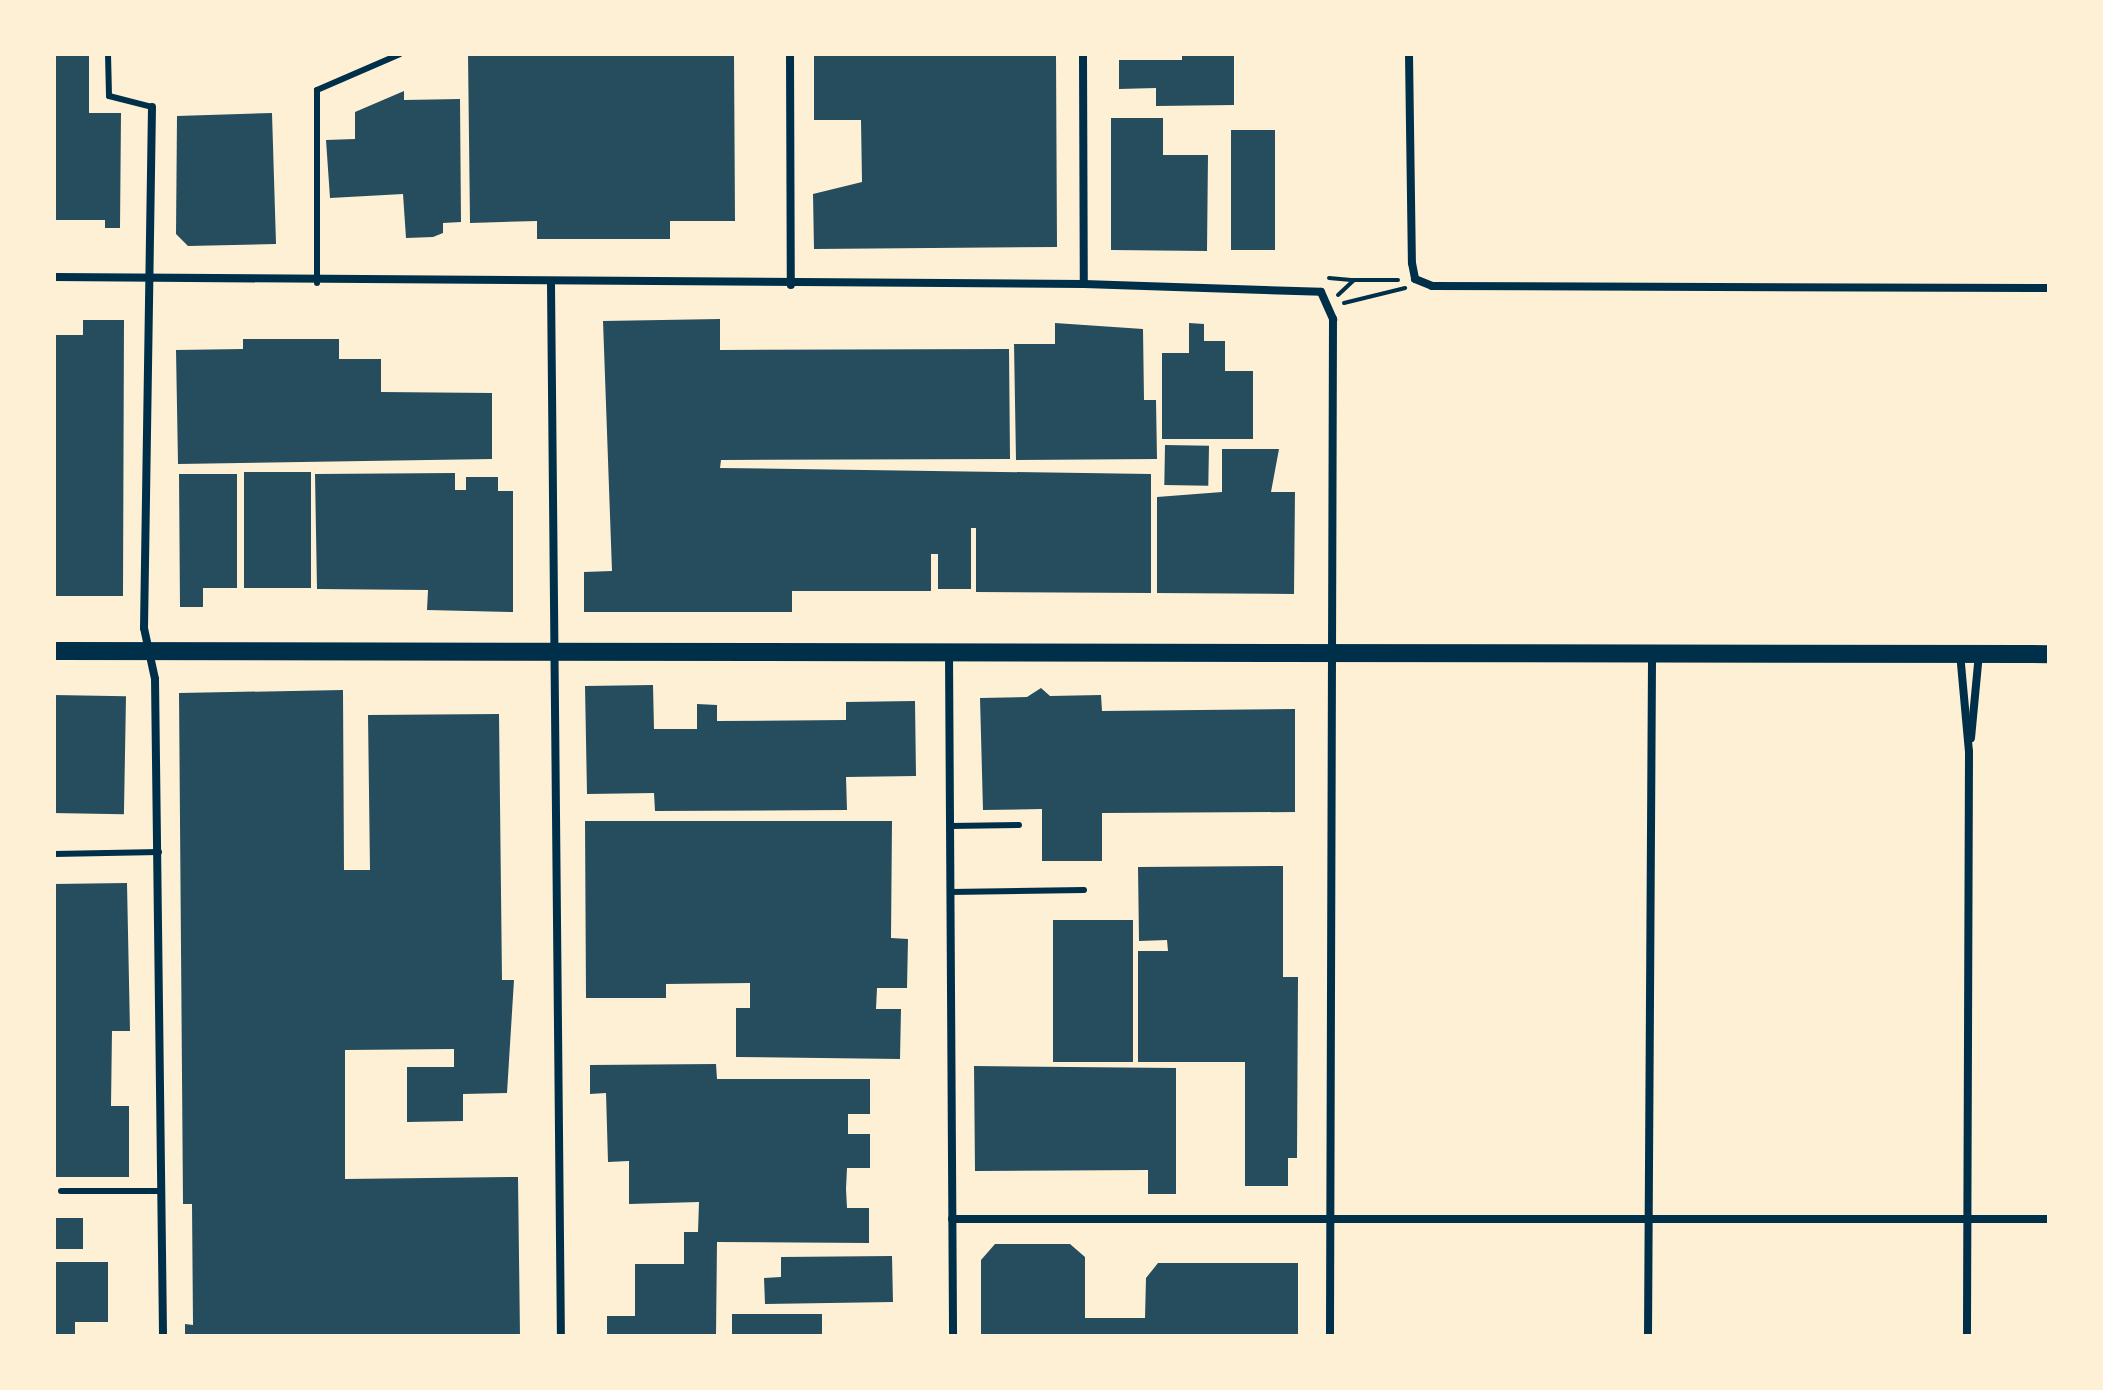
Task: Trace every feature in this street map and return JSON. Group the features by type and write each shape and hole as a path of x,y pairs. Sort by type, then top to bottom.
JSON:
{"main road":[{"path":"54,651 2049,654"}],"street":[{"path":"790,54 791,285"},
{"path":"1083,54 1084,284"},
{"path":"1409,54 1415,279 1432,286 2049,288"},
{"path":"152,107 144,628 151,651 159,852 163,1336"},
{"path":"54,277 317,283 1084,284 1304,288 1330,301 1330,1336"},
{"path":"551,284 561,1336"},
{"path":"949,652 953,1336"},
{"path":"1648,1336 1652,652"},
{"path":"1967,1336 1969,653"},
{"path":"1969,653 1969,751"},
{"path":"952,1219 2049,1219"}],"lane":[{"path":"108,54 109,96 152,107"},
{"path":"317,283 317,90 400,54"},
{"path":"950,826 1019,825"},
{"path":"54,854 159,852"},
{"path":"950,892 1084,890"},
{"path":"61,1191 162,1191"}],"path":[{"path":"1330,301 1354,280 1415,279"},
{"path":"1330,301 1400,292 1415,279"}],"building":[{"path":"54,54 89,54 89,113 121,113 120,228 105,228 105,220 54,220"},
{"path":"468,54 734,54 735,221 670,221 670,239 537,239 537,221 470,223"},
{"path":"814,54 1056,54 1057,247 814,249 813,194 862,182 861,120 814,120"},
{"path":"1182,54 1234,54 1234,105 1156,106 1156,88 1119,89 1119,60 1182,60"},
{"path":"404,91 404,100 460,99 461,222 443,223 443,233 433,237 406,238 403,194 330,198 326,140 355,139 355,112"},
{"path":"272,113 276,244 188,246 176,234 177,116"},
{"path":"1111,118 1163,118 1163,155 1208,155 1207,251 1111,250"},
{"path":"1231,130 1275,130 1275,250 1231,250"},
{"path":"720,319 720,350 1009,349 1010,459 721,460 720,468 1151,474 1151,593 976,592 976,528 971,528 971,589 938,589 938,554 931,554 931,591 792,591 792,612 584,612 584,572 612,571 603,321"},
{"path":"83,320 124,320 123,596 54,596 54,335 83,335"},
{"path":"1055,323 1143,329 1144,400 1156,400 1157,459 1016,460 1014,344 1055,344"},
{"path":"1189,323 1204,324 1204,341 1225,341 1225,371 1253,371 1253,439 1162,439 1162,353 1189,353"},
{"path":"243,339 339,339 339,359 381,359 381,392 492,393 492,459 178,464 176,350 243,349"},
{"path":"1165,445 1209,446 1208,486 1164,485"},
{"path":"1222,449 1279,449 1271,492 1295,492 1294,594 1157,593 1157,497 1222,492"},
{"path":"244,472 311,472 311,588 244,588"},
{"path":"455,473 455,490 466,490 466,477 498,477 498,491 513,491 513,612 427,610 428,590 317,589 315,474"},
{"path":"179,474 237,474 237,588 203,588 203,607 180,607"},
{"path":"653,685 654,729 697,729 697,704 717,705 717,721 846,720 846,702 915,701 916,776 846,777 847,810 655,811 654,793 587,794 585,686"},
{"path":"1041,688 1050,696 1101,695 1102,711 1295,709 1295,812 1102,813 1102,861 1042,861 1042,809 983,810 980,698 1027,697"},
{"path":"343,690 344,870 370,870 368,715 499,714 502,980 514,980 507,1093 463,1094 463,1121 407,1122 407,1067 454,1067 454,1049 345,1050 345,1179 518,1177 520,1336 185,1336 185,1324 193,1325 192,1204 183,1204 179,693"},
{"path":"54,695 126,696 124,814 54,813"},
{"path":"585,821 892,821 891,938 908,939 907,988 877,988 876,1009 901,1009 900,1059 736,1057 736,1008 750,1008 750,983 666,984 666,998 586,998"},
{"path":"1283,866 1283,977 1298,977 1297,1158 1288,1158 1288,1186 1245,1186 1245,1062 1138,1062 1138,951 1168,951 1167,940 1139,941 1138,867"},
{"path":"127,883 130,1031 112,1031 111,1106 129,1106 129,1177 54,1177 54,884"},
{"path":"1053,920 1133,920 1133,1062 1053,1062"},
{"path":"716,1064 717,1079 870,1079 870,1114 848,1114 848,1134 870,1134 870,1168 847,1168 846,1189 847,1208 869,1208 869,1243 717,1242 716,1336 607,1336 607,1316 635,1316 635,1264 684,1264 684,1232 698,1232 699,1202 629,1204 629,1161 608,1162 606,1093 590,1094 590,1065"},
{"path":"974,1066 1176,1068 1176,1194 1148,1194 1148,1170 975,1171"},
{"path":"54,1218 83,1218 83,1249 54,1249"},
{"path":"995,1244 1070,1244 1085,1257 1085,1318 1145,1318 1146,1278 1158,1263 1298,1263 1298,1336 981,1336 981,1260"},
{"path":"892,1256 893,1302 765,1304 764,1278 781,1277 781,1257"},
{"path":"54,1262 108,1262 108,1322 75,1322 75,1336 54,1336"},
{"path":"732,1314 822,1314 822,1336 732,1336"}]}
